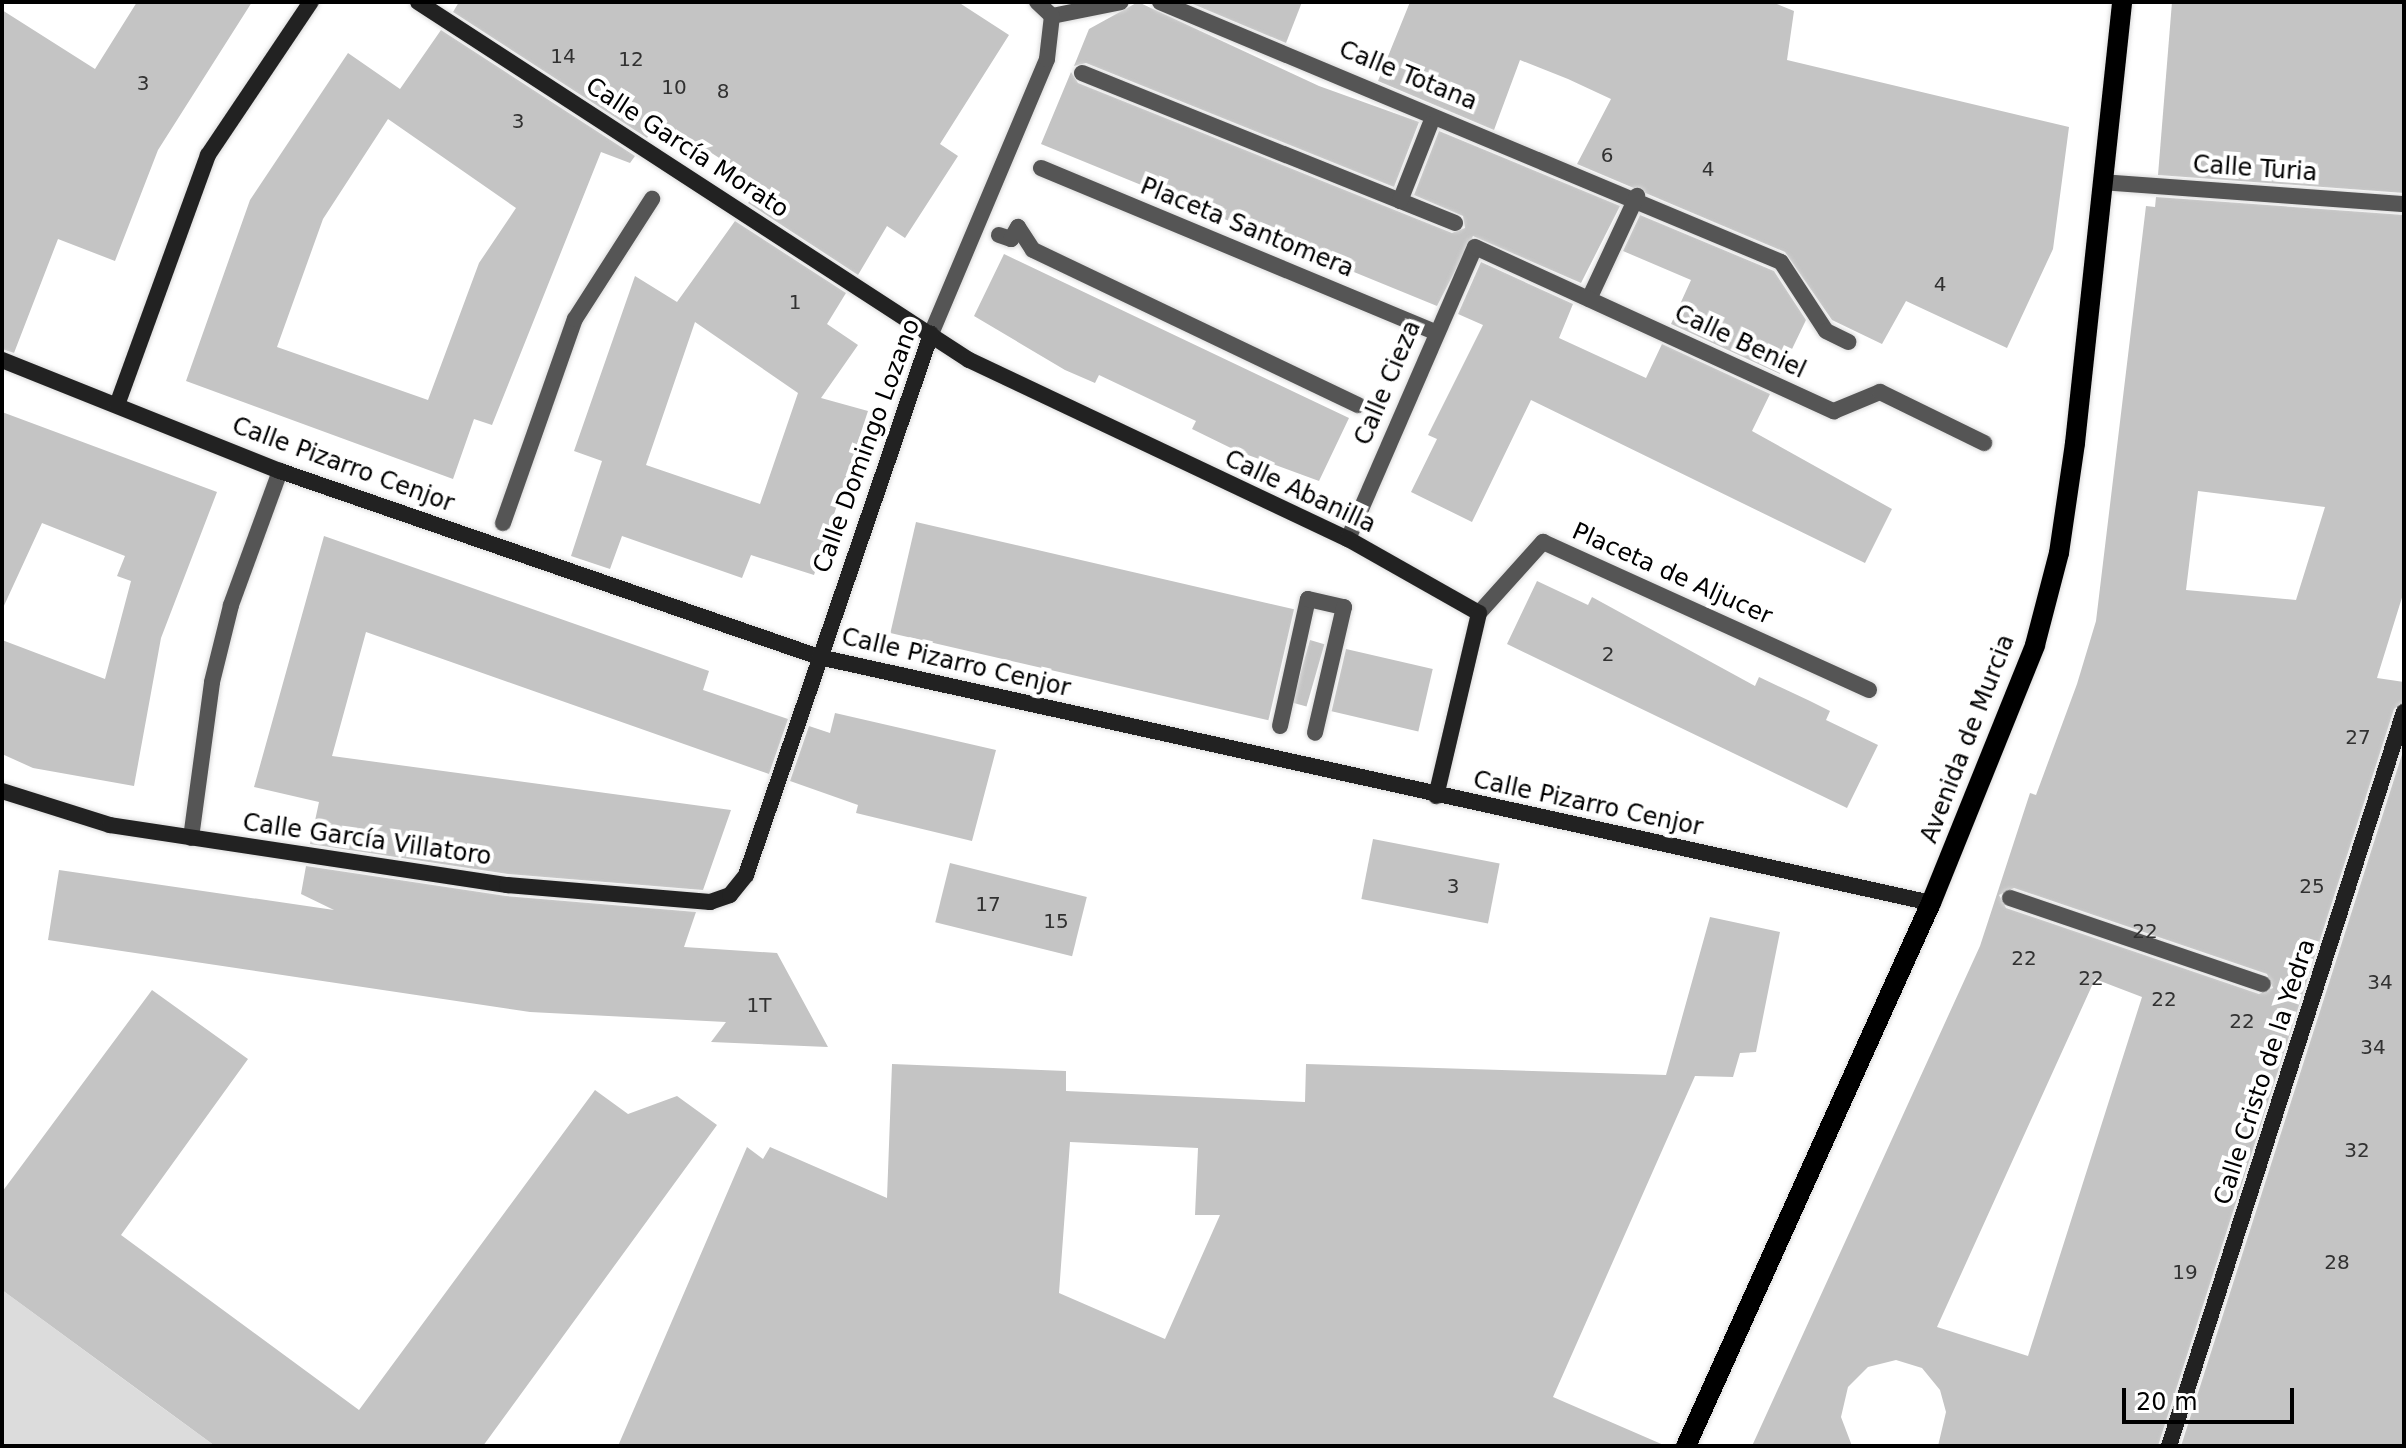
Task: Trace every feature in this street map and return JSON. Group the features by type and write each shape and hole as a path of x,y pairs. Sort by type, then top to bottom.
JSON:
{"main road":[{"name":"Avenida de Murcia","path":"1686,1446 1931,903 2035,645 2059,553 2122,2"}],"street":[{"path":"117,405 208,155 311,2"},
{"name":"Calle García Morato","path":"418,2 931,334"},
{"path":"1037,2 1052,16 1121,2"},
{"name":"Calle Totana","path":"1160,2 1637,196 1781,262 1826,331 1849,342"},
{"name":"Calle Domingo Lozano","path":"730,895 746,875 931,334 1047,59 1052,16"},
{"path":"1082,73 1455,223"},
{"path":"1400,201 1430,125"},
{"name":"Placeta Santomera","path":"1041,168 1435,332"},
{"name":"Calle Turia","path":"2102,182 2404,204"},
{"path":"1589,299 1637,196"},
{"path":"503,523 575,319 652,199"},
{"path":"999,235 1011,239 1018,227 1033,250 1358,405"},
{"name":"Calle Cieza","path":"1348,539 1435,332 1475,247"},
{"name":"Calle Beniel","path":"1475,247 1834,411 1880,392 1984,443"},
{"name":"Calle Abanilla","path":"931,334 1119,436 1348,539 1479,613"},
{"name":"Calle Pizarro Cenjor","path":"2,360 280,471 819,657 1436,796 1931,903"},
{"path":"191,838 212,682 231,605 280,471"},
{"name":"Placeta de Aljucer","path":"1479,613 1543,542 1869,690"},
{"path":"1280,726 1308,599 1344,607 1315,733"},
{"path":"1436,796 1479,613"},
{"name":"Calle Cristo de la Yedra","path":"2169,1446 2404,712"},
{"name":"Calle García Villatoro","path":"2,791 110,825 507,885 710,902 730,895"},
{"path":"2010,898 2263,984"}],"shaded area":[{"path":"2,1290 156,1403 215,1446 2,1446"}],"building":[{"path":"137,2 252,2 158,150 115,261 58,239 14,353 2,349 2,10 95,69"},
{"path":"459,2 958,2 1009,35 940,144 958,156 905,238 887,226 858,275 748,203 761,185 659,119 647,138 453,12"},
{"path":"1138,2 1319,86 1419,122 1394,187 1086,63 1074,66 1089,29"},
{"path":"1188,2 1302,2 1286,43"},
{"path":"1410,2 1772,2 1794,11 1787,60 2069,127 2053,249 2007,348 1906,301 1882,344 1832,320 1785,252 1577,164 1611,99 1568,79 1520,60 1494,130 1378,81"},
{"path":"2172,2 2404,2 2404,193 2158,175"},
{"path":"441,30 635,156 630,163 601,152 492,425 474,419 453,479 186,381 250,200 348,53 400,89","holes":["388,119 516,208 479,263 428,400 277,347 323,219"]},
{"path":"1071,72 1078,83 1452,233 1465,228 1463,216 1414,195 1439,131 1620,206 1581,283 1473,236 1437,306 1041,144"},
{"path":"2156,197 2404,215 2404,591 2377,678 2404,682 2404,701 2394,709 2158,1446 1938,1446 1946,1412 1940,1390 1922,1368 1896,1360 1868,1367 1848,1387 1841,1417 1852,1446 1752,1446 1980,946 2030,793 2036,795 2077,684 2096,621 2146,206 2155,207","holes":["2198,491 2325,507 2296,600 2186,590","2014,888 2267,974 2273,988 2259,994 2006,908 1999,895","2095,979 2142,997 2028,1356 1937,1327"]},
{"path":"1640,215 1774,271 1806,320 1780,374 1671,324 1691,280 1623,251"},
{"path":"735,221 846,293 827,324 858,345 821,398 868,411 814,575 751,555 742,578 622,536 610,569 571,556 602,461 574,451 635,276 677,302","holes":["695,322 798,393 760,504 646,465"]},
{"path":"1004,254 1349,418 1319,481 1237,451 1192,429 1196,421 1099,375 1095,383 1065,370 974,316"},
{"path":"1481,262 1573,304 1559,338 1646,378 1662,344 1770,394 1752,431 1892,509 1865,563 1531,400 1472,522 1411,492 1437,439 1428,435 1483,325 1458,314"},
{"path":"2,412 217,492 161,638 134,786 33,768 2,754 2,640 105,679 131,581 117,576 125,556 42,523 2,610"},
{"path":"916,522 1294,609 1268,720 890,633"},
{"path":"324,536 709,671 703,690 788,719 769,774 366,632 332,756 731,810 703,890 508,874 310,844 319,802 254,787"},
{"path":"1537,581 1588,605 1592,597 1755,686 1759,677 1810,701 1830,711 1826,720 1878,745 1847,808 1507,644"},
{"path":"1310,640 1324,644 1307,707 1292,702"},
{"path":"1346,649 1433,669 1418,731 1332,711"},
{"path":"835,713 996,750 972,841 856,813 858,805 790,781 809,726 830,733"},
{"path":"2404,748 2404,1446 2181,1446"},
{"path":"1373,839 1500,864 1488,923 1361,899"},
{"path":"950,863 1087,897 1072,956 935,922"},
{"path":"306,866 506,896 696,912 684,947 777,953 828,1047 711,1042 726,1022 530,1012 48,940 59,870 334,910 301,894"},
{"path":"1710,917 1780,932 1756,1052 1740,1053 1733,1077 1695,1076 1553,1397 1666,1446 618,1446 747,1147 763,1159 770,1147 887,1198 892,1064 1066,1071 1066,1091 1305,1102 1306,1064 1666,1075","holes":["1070,1142 1198,1148 1195,1215 1220,1215 1165,1339 1059,1293"]},
{"path":"152,990 248,1059 121,1235 359,1410 595,1090 628,1114 677,1096 717,1125 483,1446 215,1446 2,1290 2,1192"}]}
